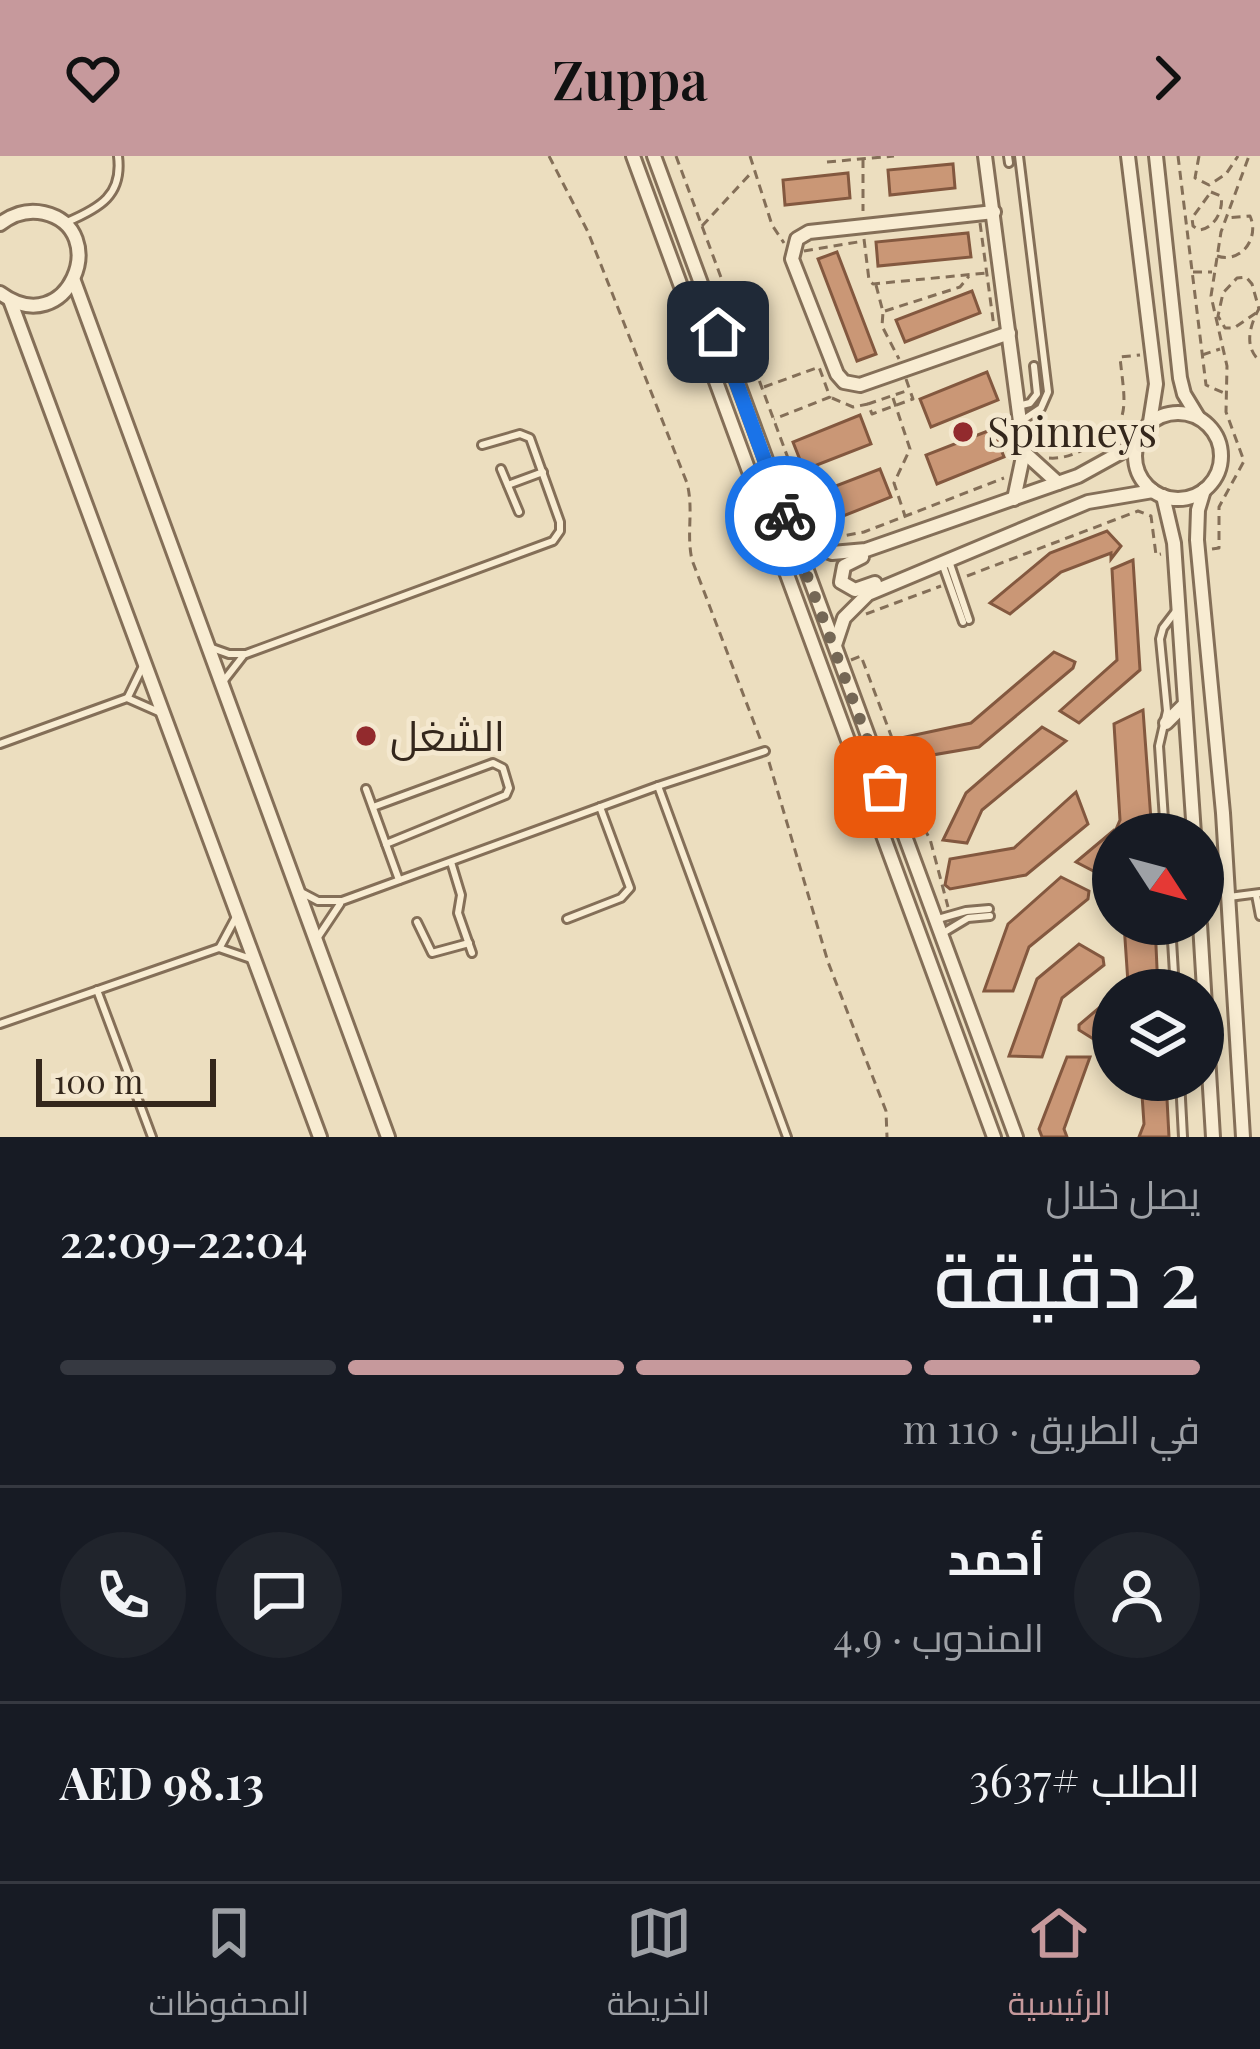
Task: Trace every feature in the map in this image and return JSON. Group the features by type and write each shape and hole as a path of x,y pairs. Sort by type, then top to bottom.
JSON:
{"street":[{"path":"633,156 994,1137"},
{"path":"654,156 1016,1137"},
{"path":"986,156 986,213 1024,452 1014,499"},
{"path":"793,538 832,553 883,545 1102,466 1136,444 1150,423 1156,394 1128,156"},
{"path":"1156,156 1180,378 1184,394 1214,432 1221,452 1217,474 1204,490 1196,520 1229,897 1243,1137"},
{"path":"0,224 28,211 53,216 64,223 79,256 74,280 57,298 34,306 5,297"},
{"path":"986,213 809,232 792,248 792,259 840,379 860,385 1002,335"},
{"path":"74,280 388,1137"},
{"path":"5,297 320,1137"},
{"path":"1150,423 1168,413 1199,418"},
{"path":"1136,444 1139,474 1158,494 1174,553 1193,813"},
{"path":"1024,452 1058,483"},
{"path":"840,652 840,626 855,604 910,576 1088,502 1158,494 1184,498 1204,490"},
{"path":"883,545 844,566 840,578 844,586 855,590 910,576"},
{"path":"1166,723 1185,704"},
{"path":"1201,945 1213,1137"}],"lane":[{"path":"64,223 107,200 117,188 118,156"},
{"path":"1019,156 1048,392 1041,408 1019,413"},
{"path":"1019,413 1037,394 1034,366"},
{"path":"206,644 229,654 246,654 553,541 560,522 527,435 482,445"},
{"path":"501,469 519,512"},
{"path":"508,484 543,472"},
{"path":"945,562 966,621"},
{"path":"1164,813 1159,746 1166,723 1160,639 1178,608"},
{"path":"221,685 246,654"},
{"path":"128,698 144,663"},
{"path":"0,744 128,698 164,715"},
{"path":"297,889 318,901 342,902 658,786 765,752"},
{"path":"373,807 493,763 503,768 509,788 506,795 386,844"},
{"path":"658,786 788,1137"},
{"path":"367,789 399,880"},
{"path":"567,919 621,898 630,888 600,807"},
{"path":"451,862 461,895 458,913 472,953"},
{"path":"1229,897 1258,894 1260,916"},
{"path":"316,941 342,902"},
{"path":"935,921 950,915 989,913 958,922 941,935"},
{"path":"219,948 237,914"},
{"path":"418,922 432,953 469,943"},
{"path":"0,1024 219,948 254,961"},
{"path":"97,990 152,1137"},
{"path":"1181,1101 1183,1137"}],"path":[{"path":"549,156 588,232 687,483 692,560 765,752 828,962 886,1111 887,1137"},
{"path":"676,156 818,538 853,535 1010,476"},
{"path":"750,156 782,241 805,251 864,241"},
{"path":"827,162 894,156"},
{"path":"1178,156 1207,385 1226,394"},
{"path":"1195,229 1206,230 1220,210 1221,196 1195,178 1198,156"},
{"path":"1195,229 1192,218 1238,156"},
{"path":"1198,550 1219,548 1219,507 1244,466 1226,417 1227,366 1216,316 1214,272 1225,218 1249,156"},
{"path":"863,159 868,280 875,284 986,273"},
{"path":"702,226 753,171"},
{"path":"986,213 986,273 1002,335"},
{"path":"1216,255 1228,259 1240,255 1252,235 1250,216 1225,218"},
{"path":"1189,237 1195,229"},
{"path":"1193,272 1214,272"},
{"path":"883,312 960,287 970,275"},
{"path":"1258,309 1230,329 1216,316 1222,293 1241,277 1252,284 1258,309 1250,341 1260,361"},
{"path":"868,404 872,414 913,399 892,340 882,326 875,284"},
{"path":"1202,355 1222,348"},
{"path":"1040,454 1059,459 1107,440 1123,419 1120,357 1153,354"},
{"path":"762,387 819,367 830,397 846,405 868,404 909,390"},
{"path":"774,419 830,397"},
{"path":"892,397 910,449 893,483 904,516"},
{"path":"848,621 1138,511 1151,517 1156,555 1174,553"},
{"path":"840,652 848,662 861,656 896,746 903,791 930,839 950,915"}],"building":[{"path":"953,164 955,188 890,195 888,170"},
{"path":"848,173 850,198 785,205 783,180"},
{"path":"968,233 971,257 878,266 876,242"},
{"path":"837,252 876,354 857,361 818,259"},
{"path":"972,291 980,313 905,342 896,320"},
{"path":"987,372 998,400 931,427 920,399"},
{"path":"860,415 871,444 804,470 793,442"},
{"path":"993,429 1004,457 937,484 926,455"},
{"path":"880,469 891,497 823,524 812,495"},
{"path":"1107,531 1121,546 1111,559 1111,553 1061,572 1010,614 990,603 1050,553"},
{"path":"1133,560 1140,670 1079,723 1060,711 1117,660 1112,569"},
{"path":"1054,652 1075,662 1073,668 979,747 909,759 896,739 971,723"},
{"path":"1143,710 1150,813 1120,813 1114,724"},
{"path":"1042,727 1066,741 982,810 967,843 943,840 966,793"},
{"path":"1076,792 1088,824 1026,875 950,889 945,885 950,859 1014,848"},
{"path":"1092,849 1092,870 1076,862"},
{"path":"1061,877 1089,891 1088,899 1029,947 1013,991 984,991 1008,924"},
{"path":"1079,944 1103,958 1104,965 1092,969 1092,974 1062,998 1042,1057 1009,1056 1037,979"},
{"path":"1125,945 1156,945 1157,969 1127,969"},
{"path":"1092,1014 1092,1038 1079,1030"},
{"path":"1067,1057 1090,1057 1064,1129 1067,1137 1042,1137 1039,1129"},
{"path":"1142,1101 1167,1101 1169,1137 1139,1137 1144,1124"}],"way so far":[{"path":"785,516 885,787"}],"place":[{"name":"Spinneys","path":"963,432"},
{"name":"الشغل","path":"366,736"}],"route":[{"path":"718,332 785,516"}]}
